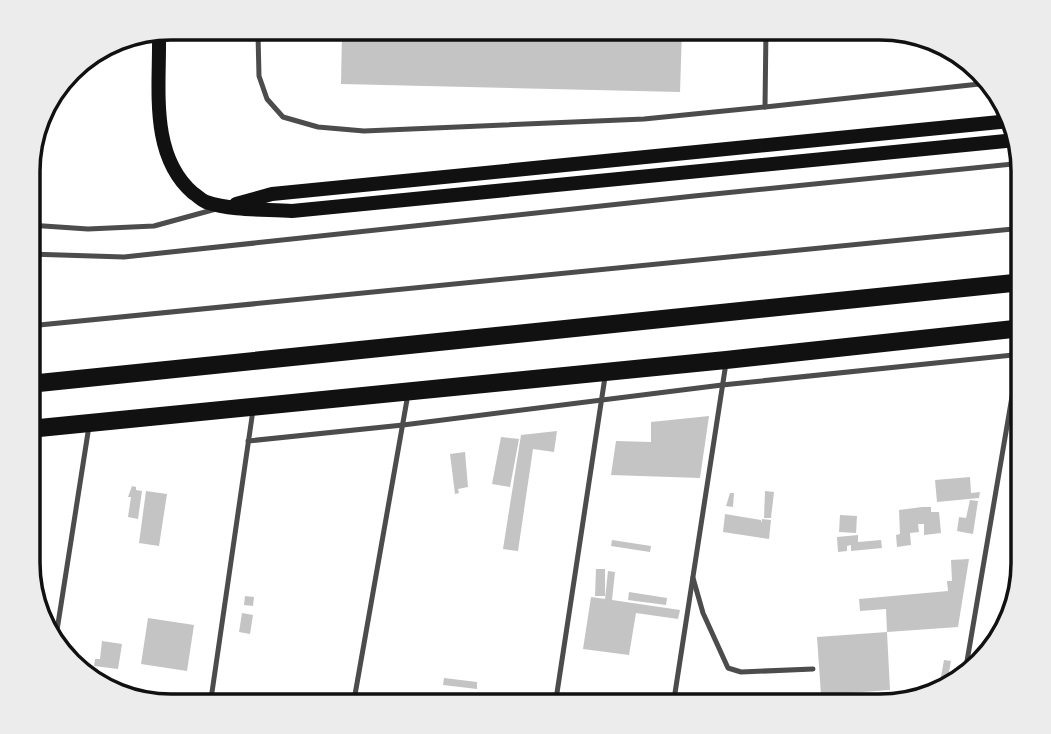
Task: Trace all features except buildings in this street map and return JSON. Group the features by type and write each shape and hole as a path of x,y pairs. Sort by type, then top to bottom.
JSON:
{"highway":[{"path":"41,383 1010,283"},
{"path":"41,428 1010,331"}],"main road":[{"path":"159,41 162,139 169,161 183,184 203,201 224,207 292,211 1007,140"},
{"path":"224,207 272,194 1001,122"}],"lane":[{"path":"258,40 259,76 267,99 283,117 318,127 379,131 644,119 977,84"},
{"path":"765,107 766,41"},
{"path":"40,254 124,257 1010,164"},
{"path":"40,226 88,229 154,226 224,207"},
{"path":"40,325 1010,229"},
{"path":"247,441 403,425 722,385 1010,355"},
{"path":"675,694 726,360"},
{"path":"557,694 606,370"},
{"path":"355,693 409,391"},
{"path":"212,693 253,407"},
{"path":"967,660 1010,417"},
{"path":"58,627 90,423"},
{"path":"692,575 704,613 728,668 741,672 813,669"}]}
